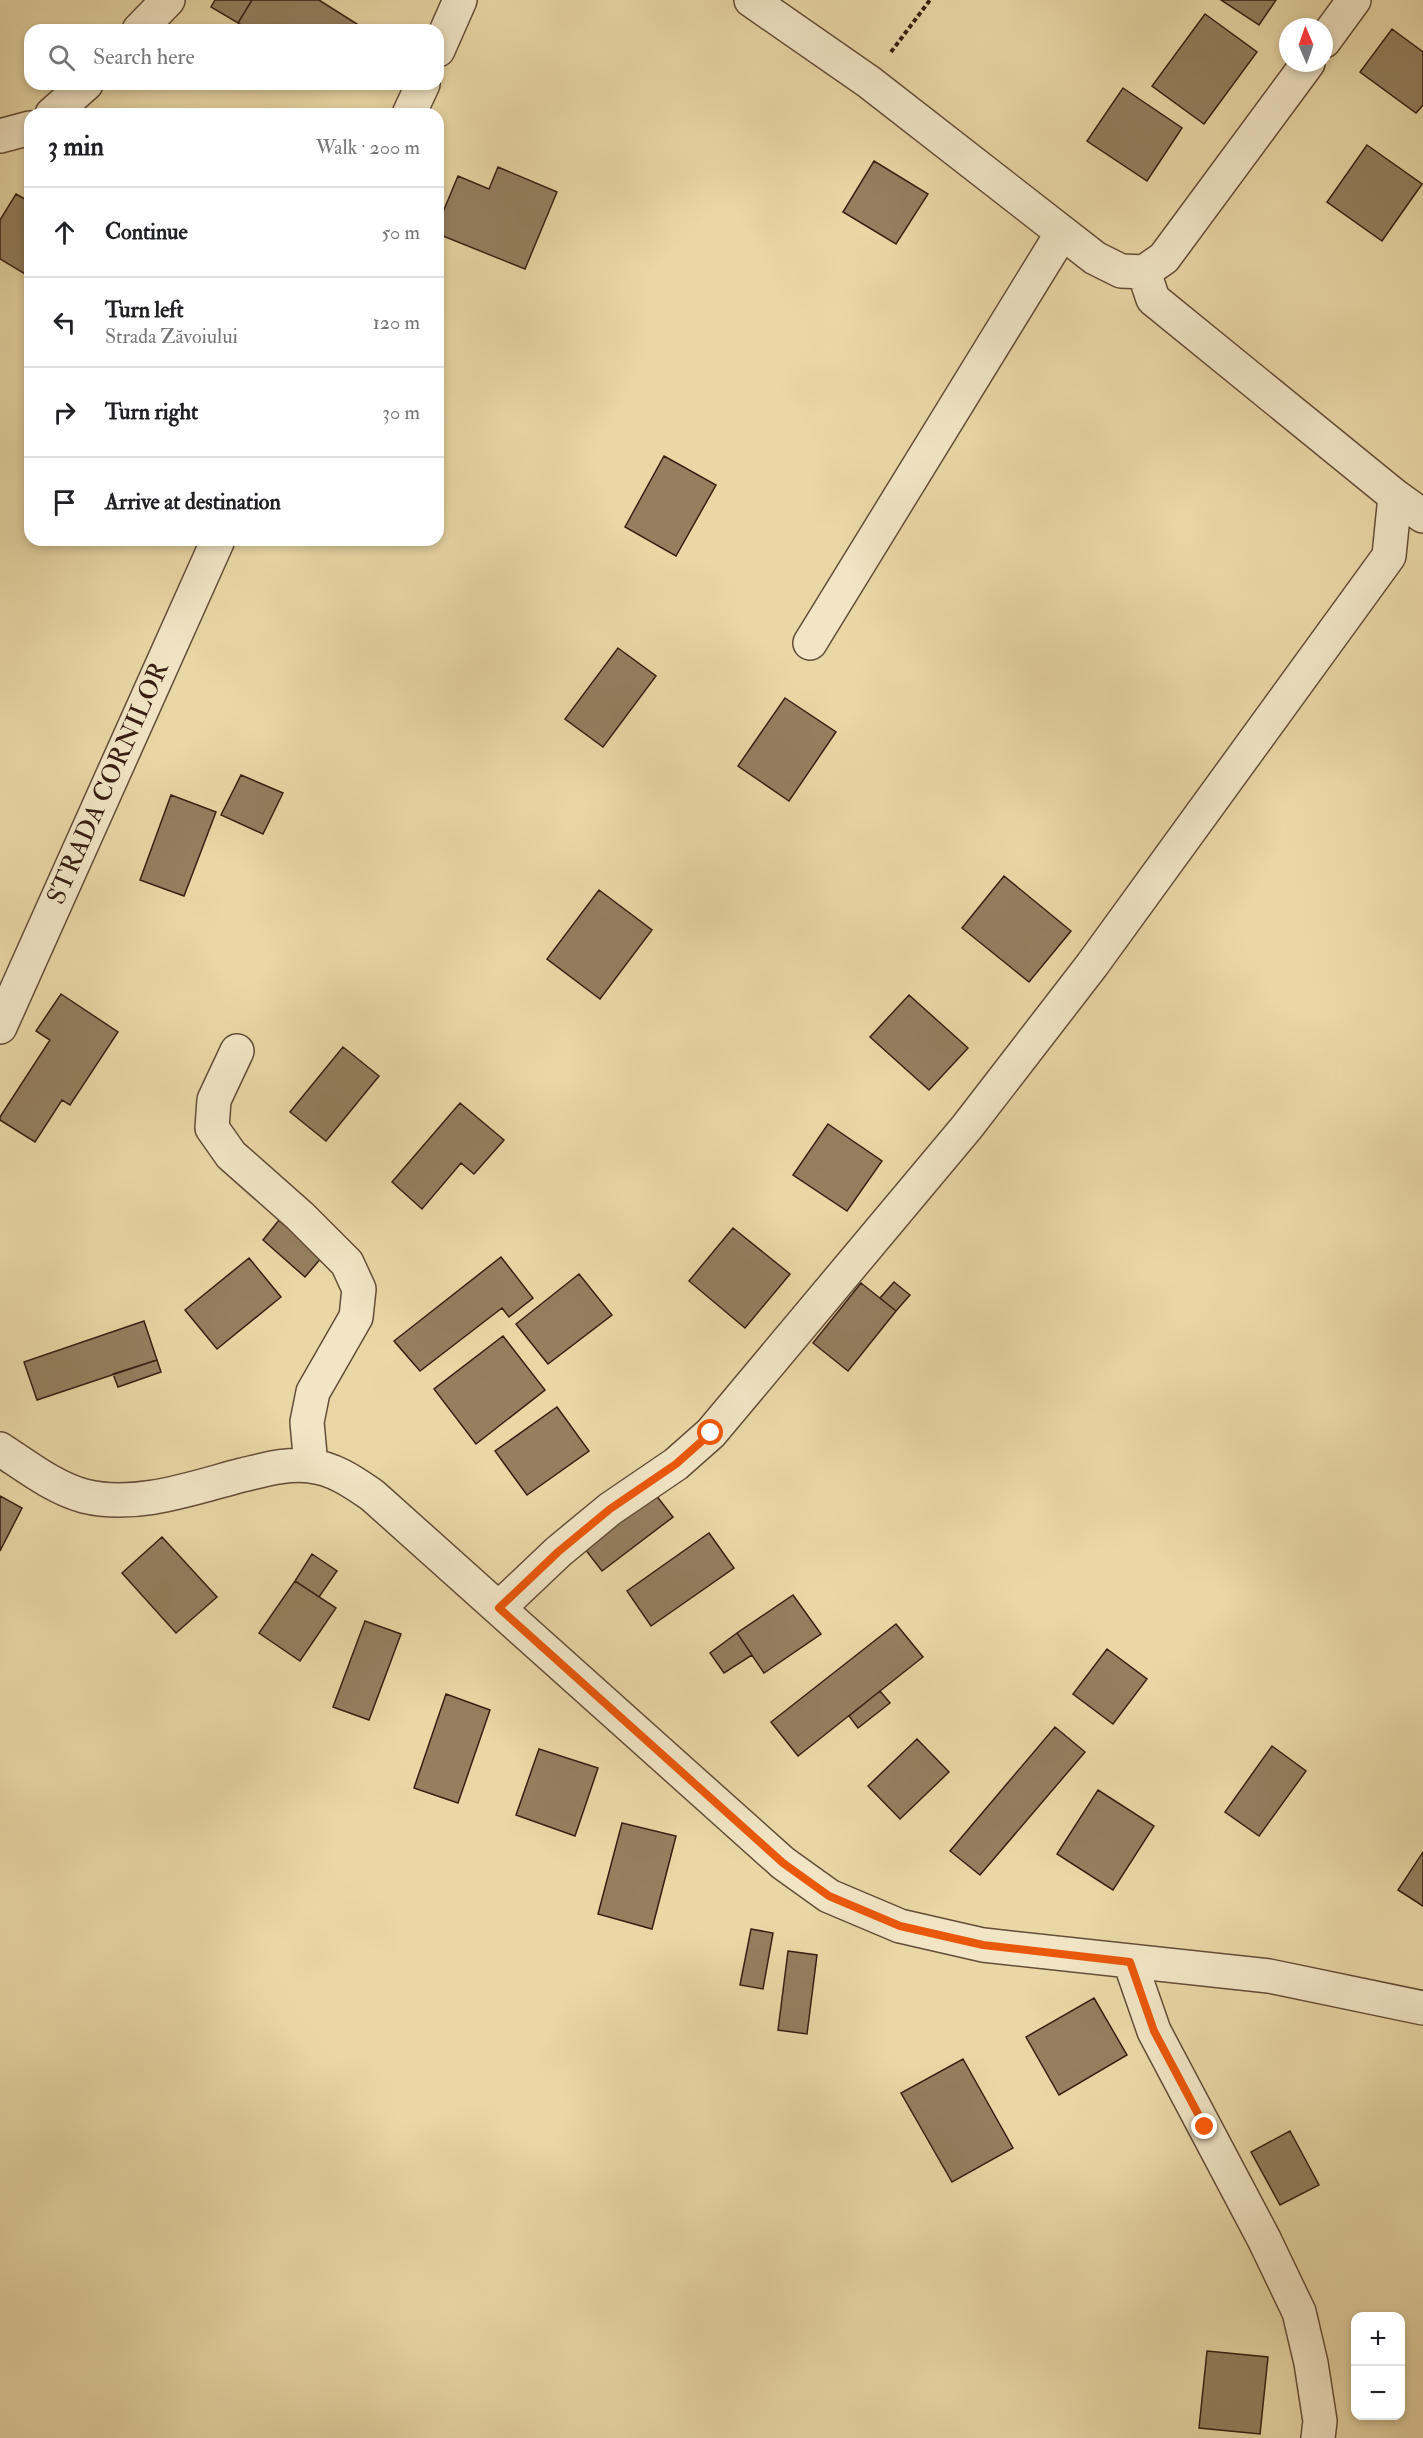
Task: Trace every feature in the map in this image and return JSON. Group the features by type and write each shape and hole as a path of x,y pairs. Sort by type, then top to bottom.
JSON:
{"street":[{"path":"145,24 168,0"},
{"path":"444,36 460,0"},
{"path":"751,0 869,82 1095,258 1121,271 1144,272 1164,258 1301,72"},
{"path":"1333,29 1354,0"},
{"path":"59,108 79,90"},
{"path":"412,108 420,90"},
{"path":"0,136 24,130"},
{"path":"810,643 1062,233"},
{"path":"1144,272 1153,299 1395,496 1423,516"},
{"path":"499,1608 610,1509 676,1464 711,1433 966,1127 1092,965 1389,556 1395,496"},
{"name":"STRADA CORNILOR","path":"0,1027 215,546"},
{"path":"237,1051 214,1100 212,1128 231,1155 300,1216 347,1263 359,1289 356,1317 313,1392 307,1422 311,1466"},
{"path":"0,1449 33,1471 64,1487 83,1495 103,1499 171,1494 276,1467 311,1466 344,1476 372,1495 783,1863 829,1896 900,1926 983,1945 1269,1976 1423,2008"},
{"path":"1130,1962 1154,2031 1264,2239 1299,2312 1311,2363 1320,2421 1318,2438"}],"path":[{"path":"869,82 930,0"}],"building":[{"path":"215,0 252,0 238,23 211,7"},
{"path":"252,0 319,0 357,24 240,24 238,23"},
{"path":"1221,0 1276,0 1259,25"},
{"path":"1205,14 1257,52 1204,124 1152,86"},
{"path":"1392,29 1423,52 1423,105 1416,113 1360,72"},
{"path":"1123,88 1182,128 1147,181 1087,141"},
{"path":"1367,145 1422,184 1382,241 1327,202"},
{"path":"874,161 928,194 896,244 843,212"},
{"path":"498,167 557,192 525,269 444,236 444,210 458,176 489,189"},
{"path":"16,194 24,199 24,273 0,259 0,220"},
{"path":"664,456 716,485 676,556 625,527"},
{"path":"618,648 656,676 603,747 565,719"},
{"path":"785,698 836,732 789,801 738,766"},
{"path":"241,775 283,793 263,834 221,815"},
{"path":"171,795 216,812 184,896 140,880"},
{"path":"1004,876 1071,931 1029,982 962,928"},
{"path":"599,890 652,930 600,999 547,959"},
{"path":"61,994 118,1032 70,1105 62,1100 35,1142 0,1120 0,1117 50,1040 36,1031"},
{"path":"909,995 968,1048 929,1090 870,1037"},
{"path":"343,1047 379,1076 326,1141 290,1112"},
{"path":"460,1103 504,1140 474,1174 461,1163 422,1209 392,1182"},
{"path":"828,1124 882,1161 847,1211 793,1175"},
{"path":"279,1220 322,1257 305,1277 263,1240"},
{"path":"733,1228 790,1274 745,1328 689,1281"},
{"path":"501,1257 533,1298 509,1317 502,1308 420,1371 394,1341"},
{"path":"249,1258 281,1297 217,1349 185,1310"},
{"path":"579,1274 612,1315 548,1364 516,1324"},
{"path":"894,1282 910,1295 896,1311 880,1298"},
{"path":"861,1283 896,1311 848,1371 813,1343"},
{"path":"144,1321 157,1360 37,1400 24,1362"},
{"path":"503,1336 545,1390 476,1444 434,1389"},
{"path":"157,1360 161,1372 118,1387 113,1374"},
{"path":"557,1407 589,1451 527,1495 495,1451"},
{"path":"652,1490 673,1517 602,1571 581,1544"},
{"path":"0,1496 22,1508 0,1551"},
{"path":"709,1533 734,1568 651,1626 627,1591"},
{"path":"162,1537 217,1597 176,1633 122,1573"},
{"path":"312,1554 337,1571 319,1597 295,1581"},
{"path":"295,1581 336,1608 300,1661 259,1633"},
{"path":"793,1595 821,1634 764,1673 737,1633"},
{"path":"365,1621 401,1634 369,1720 333,1707"},
{"path":"896,1624 923,1657 798,1756 771,1722"},
{"path":"737,1633 752,1655 724,1673 710,1653"},
{"path":"1107,1649 1147,1679 1113,1724 1073,1694"},
{"path":"880,1691 890,1703 858,1728 849,1716"},
{"path":"446,1694 490,1710 458,1803 414,1788"},
{"path":"1055,1727 1085,1752 980,1875 950,1851"},
{"path":"917,1739 949,1772 900,1819 868,1786"},
{"path":"1272,1746 1306,1771 1259,1836 1225,1812"},
{"path":"539,1749 598,1768 575,1836 516,1815"},
{"path":"1098,1790 1154,1826 1113,1890 1057,1854"},
{"path":"622,1823 676,1836 652,1929 598,1914"},
{"path":"1423,1852 1423,1906 1398,1890"},
{"path":"751,1929 773,1933 763,1989 740,1985"},
{"path":"788,1951 817,1955 807,2034 778,2030"},
{"path":"1094,1998 1127,2055 1059,2095 1026,2037"},
{"path":"963,2059 1013,2148 952,2182 901,2093"},
{"path":"1290,2131 1319,2185 1280,2205 1251,2152"},
{"path":"1207,2351 1268,2357 1260,2434 1199,2428"}],"route":[{"path":"711,1433 676,1464 610,1509 558,1552 499,1608 783,1863 829,1896 900,1926 983,1945 1130,1962 1154,2031 1205,2127"}]}
